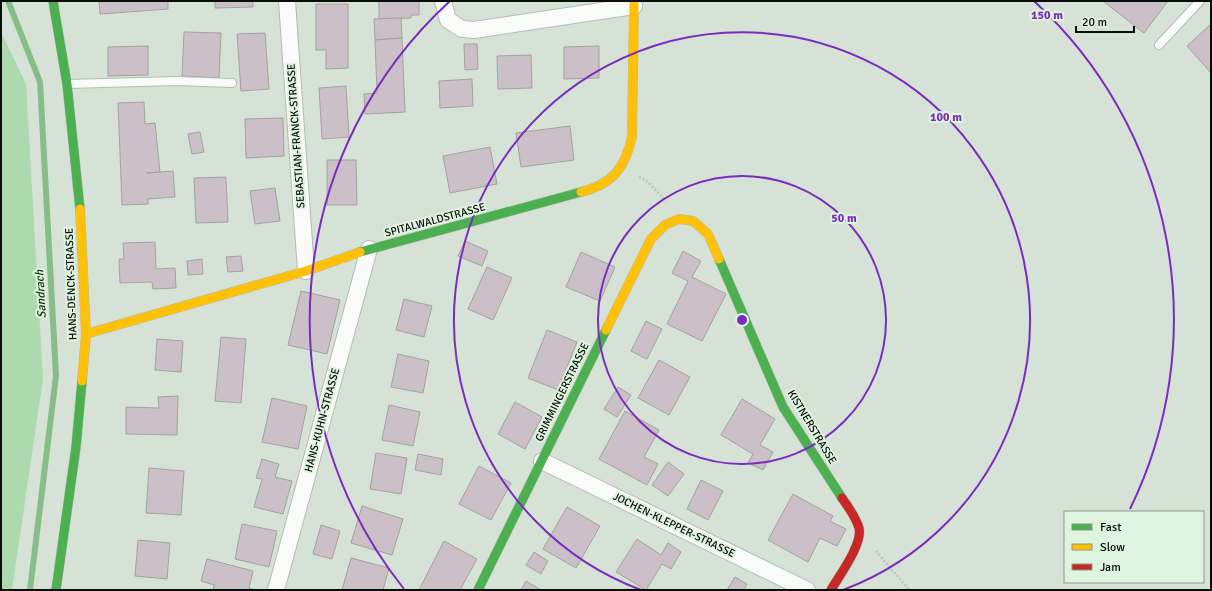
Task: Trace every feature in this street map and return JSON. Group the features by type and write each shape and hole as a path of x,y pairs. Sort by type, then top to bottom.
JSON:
{"street":[{"name":"HANS-DENCK-STRASSE","path":"53,1 67,84 79,195 86,334 76,447 56,590"},
{"name":"SEBASTIAN-FRANCK-STRASSE","path":"287,1 306,270"},
{"path":"443,1 448,20 462,29 474,30 634,4"},
{"name":"SPITALWALDSTRASSE","path":"86,334 306,270 369,249 585,193 597,188 610,180 622,168 628,155 632,137 634,4"},
{"name":"GRIMMINGERSTRASSE","path":"478,590 651,239 660,228 671,221 681,218"},
{"name":"KISTNERSTRASSE","path":"681,218 694,220 708,234 783,407 855,519 859,530 859,540"},
{"name":"HANS-KUHN-STRASSE","path":"276,590 369,249"},
{"name":"JOCHEN-KLEPPER-STRASSE","path":"542,461 807,590"},
{"path":"831,590 859,540"}],"lane":[{"path":"1159,45 1200,1"},
{"path":"67,84 177,81 232,83"}],"path":[{"path":"622,168 646,180 681,218"},
{"path":"859,540 880,554 909,590"}],"green space":[{"path":"1,32 26,84 43,379 12,590 1,590"}],"building":[{"path":"99,1 168,1 168,9 100,14"},
{"path":"215,1 253,1 253,7 215,8"},
{"path":"379,1 419,1 419,15 411,15 411,18 379,19"},
{"path":"1103,1 1168,1 1144,33"},
{"path":"316,4 348,4 348,68 326,69 326,50 316,50"},
{"path":"401,18 402,38 375,40 374,19"},
{"path":"1211,24 1211,73 1187,46"},
{"path":"184,32 221,33 219,78 182,76"},
{"path":"265,33 269,89 241,91 237,34"},
{"path":"402,38 405,112 365,114 364,94 377,93 375,40"},
{"path":"464,44 477,44 478,69 465,70"},
{"path":"148,46 148,75 108,76 108,47"},
{"path":"599,46 599,78 564,79 564,47"},
{"path":"531,55 532,88 498,89 497,56"},
{"path":"472,79 473,106 440,108 439,81"},
{"path":"346,86 349,137 322,139 319,88"},
{"path":"144,102 145,124 155,123 160,172 173,171 175,197 148,199 148,204 122,205 118,103"},
{"path":"283,118 284,156 246,158 245,119"},
{"path":"570,126 574,160 521,167 516,133"},
{"path":"200,132 204,152 192,154 188,134"},
{"path":"490,147 497,184 450,193 443,156"},
{"path":"327,160 356,160 357,205 327,205"},
{"path":"226,177 228,222 196,223 194,178"},
{"path":"275,188 280,221 255,224 250,191"},
{"path":"465,241 488,251 482,266 458,256"},
{"path":"155,242 156,269 175,268 176,288 153,289 152,282 120,283 119,259 124,259 123,243"},
{"path":"683,251 701,261 692,277 726,294 702,341 667,324 688,281 672,273"},
{"path":"581,252 615,267 600,301 566,287"},
{"path":"241,256 243,271 228,272 226,257"},
{"path":"202,259 203,274 188,275 187,261"},
{"path":"487,267 512,278 493,320 468,309"},
{"path":"301,291 340,300 327,354 288,345"},
{"path":"404,299 432,306 424,337 396,330"},
{"path":"646,321 662,329 647,359 631,351"},
{"path":"547,330 577,342 558,390 528,378"},
{"path":"221,337 246,339 241,403 215,401"},
{"path":"157,339 183,341 181,372 155,370"},
{"path":"398,354 429,361 423,393 391,387"},
{"path":"659,360 690,377 669,415 638,398"},
{"path":"618,387 631,395 617,417 604,409"},
{"path":"178,396 177,435 126,434 126,407 159,408 158,397"},
{"path":"272,398 307,406 298,449 262,442"},
{"path":"742,399 775,419 760,445 773,452 763,470 748,463 753,454 721,435"},
{"path":"515,402 542,417 525,449 498,434"},
{"path":"389,405 420,412 413,446 382,440"},
{"path":"625,411 659,430 644,457 658,464 647,485 599,459"},
{"path":"376,453 407,458 401,494 370,489"},
{"path":"418,454 443,459 441,475 415,470"},
{"path":"262,459 279,464 275,477 292,481 283,514 254,507 262,479 256,478"},
{"path":"668,462 684,474 668,496 652,485"},
{"path":"479,466 511,483 491,520 459,504"},
{"path":"149,468 184,471 181,515 146,513"},
{"path":"701,480 723,491 708,520 687,509"},
{"path":"793,494 833,516 830,521 846,529 837,546 820,538 808,562 768,540"},
{"path":"362,506 403,519 392,555 351,543"},
{"path":"567,507 600,526 576,568 543,549"},
{"path":"242,524 277,531 269,567 235,559"},
{"path":"321,525 340,531 332,559 313,554"},
{"path":"637,539 661,555 668,543 681,552 671,569 662,564 646,590 616,572"},
{"path":"138,540 170,543 167,579 135,576"},
{"path":"444,541 477,559 460,590 419,590"},
{"path":"534,552 548,561 541,574 526,565"},
{"path":"351,558 389,568 383,590 342,590"},
{"path":"207,559 253,571 249,588 256,590 213,590 214,585 201,581"},
{"path":"735,577 747,584 744,590 727,590"},
{"path":"526,581 541,590 521,590"}],"waterway":[{"name":"Sandrach","path":"8,1 40,82 56,376 30,590"}],"traffic: fast":[{"path":"53,1 67,84 80,209"},
{"path":"360,252 581,192"},
{"path":"719,259 783,407 842,498"},
{"path":"478,590 606,330"},
{"path":"56,590 76,447 82,381"}],"traffic: slow":[{"path":"581,192 592,189 616,173 626,158 629,148 632,137 634,1"},
{"path":"80,209 86,334 82,381"},
{"path":"606,330 651,239 665,225 679,219 693,221 708,234 719,259"},
{"path":"86,334 306,271 360,252"}],"traffic: jam":[{"path":"831,590 854,551 859,535 859,528 856,520 842,498"}]}
